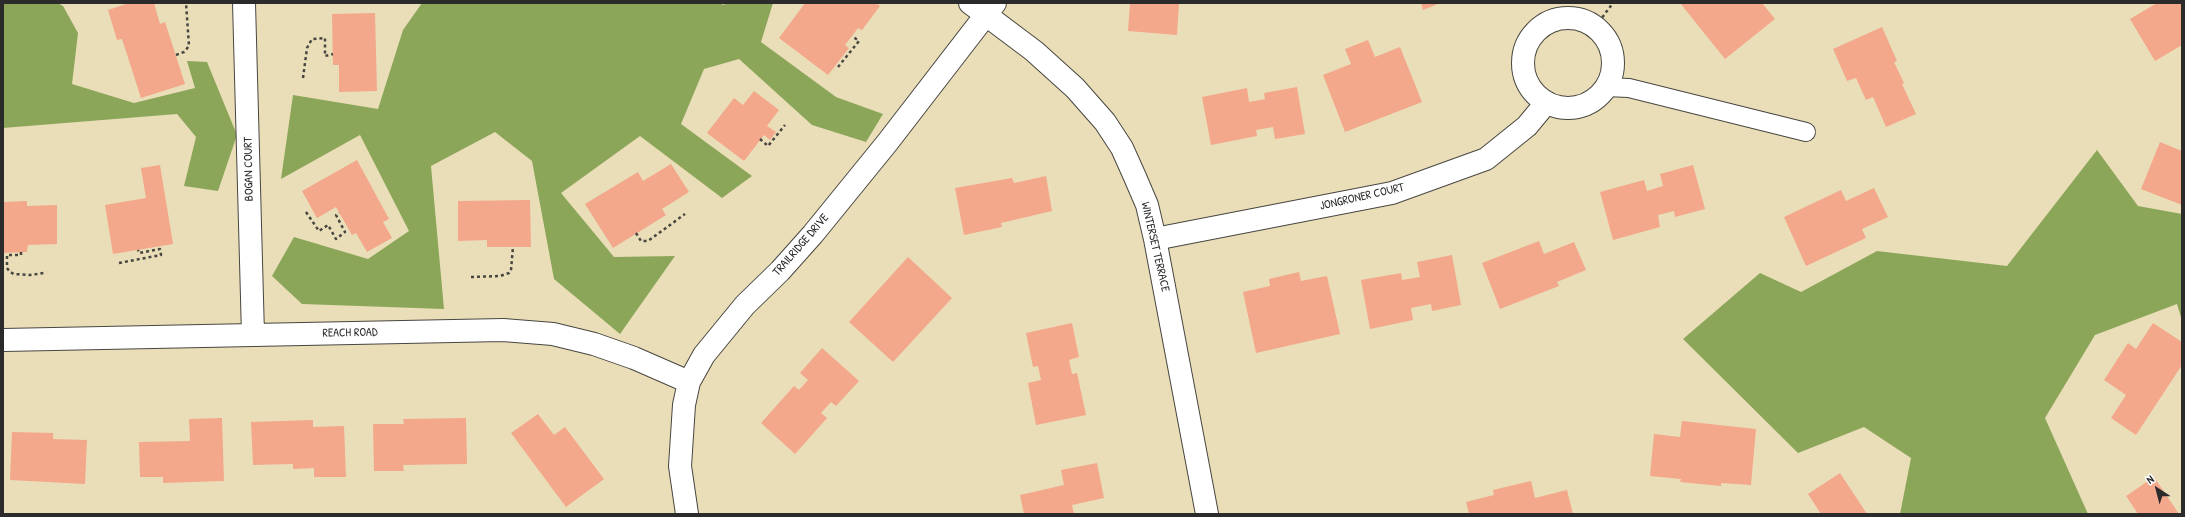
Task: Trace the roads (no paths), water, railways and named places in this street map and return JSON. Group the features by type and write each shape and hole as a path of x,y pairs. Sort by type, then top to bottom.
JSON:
{"street":[{"name":"BOGAN COURT","path":"244,3 253,335"},
{"name":"WINTERSET TERRACE","path":"983,7 1075,88 1105,122 1122,148 1135,177 1147,205 1155,239 1207,514"},
{"name":"TRAILRIDGE DRIVE","path":"687,514 680,466 684,405 689,382 704,356 745,305 780,271 813,234 887,143 983,7"},
{"path":"1564,18 1580,20 1595,27 1606,39 1612,55 1612,72 1606,87 1595,100 1579,107 1563,108 1546,103 1534,93 1525,79 1523,68 1526,47 1534,33 1547,23 1564,18"},
{"name":"JONGRONER COURT","path":"1155,239 1392,193 1486,159 1527,126 1546,103"},
{"name":"REACH ROAD","path":"3,340 503,330 553,334 594,344 689,382"}],"lane":[{"path":"1606,87 1629,88 1806,132"}]}
